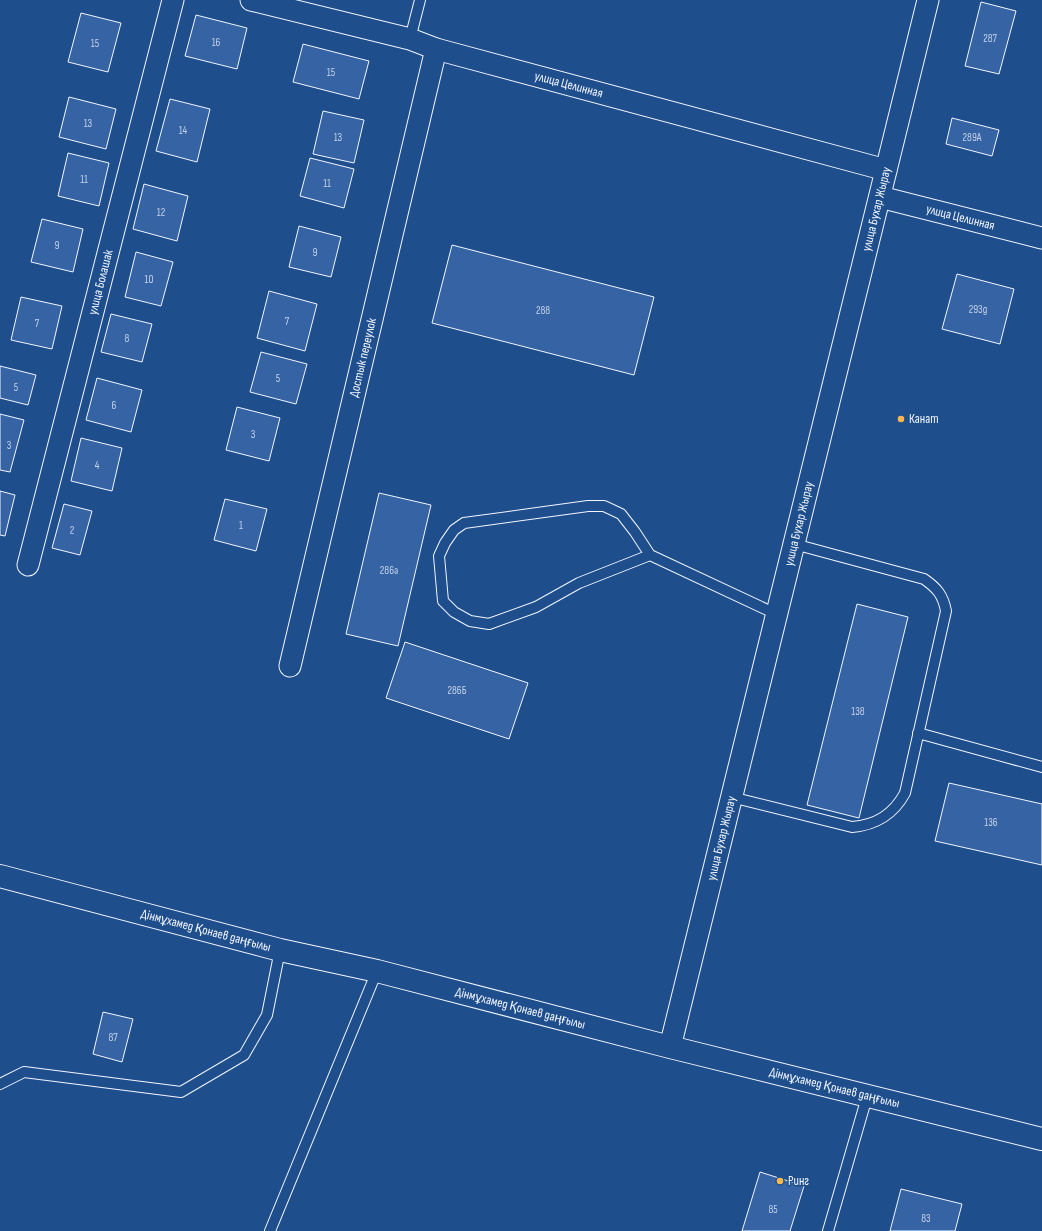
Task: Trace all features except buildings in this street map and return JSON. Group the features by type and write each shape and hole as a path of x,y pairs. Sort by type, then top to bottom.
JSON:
{"street":[{"name":"улица Болашак","path":"28,565 173,0"},
{"name":"улица Целинная","path":"251,0 410,39 436,49 886,170"},
{"name":"улица Бухар Жырау","path":"670,1047 928,0"},
{"name":"Достык переулок","path":"290,666 436,49"},
{"name":"улица Целинная","path":"880,197 1042,238"},
{"name":"Дінмұхамед Қонаев даңғылы","path":"0,876 280,950 377,970 670,1047 1042,1139"}],"lane":[{"path":"410,39 420,0"},
{"path":"650,555 579,583 536,607 489,624 470,621 454,612 443,602 439,556 445,543 454,530 464,523 588,506 604,506 621,514 650,555 776,614"},
{"path":"731,797 852,827 864,826 879,820 899,804 905,793 946,611 944,601 940,593 933,585 924,579 794,544"},
{"path":"918,733 1042,767"},
{"path":"0,1084 24,1072 181,1092 244,1055 267,1015 280,950"},
{"path":"270,1231 377,970"},
{"path":"828,1231 868,1096"}],"place":[{"name":"Канат","path":"901,419"},
{"name":"Ринг","path":"780,1181"}]}
